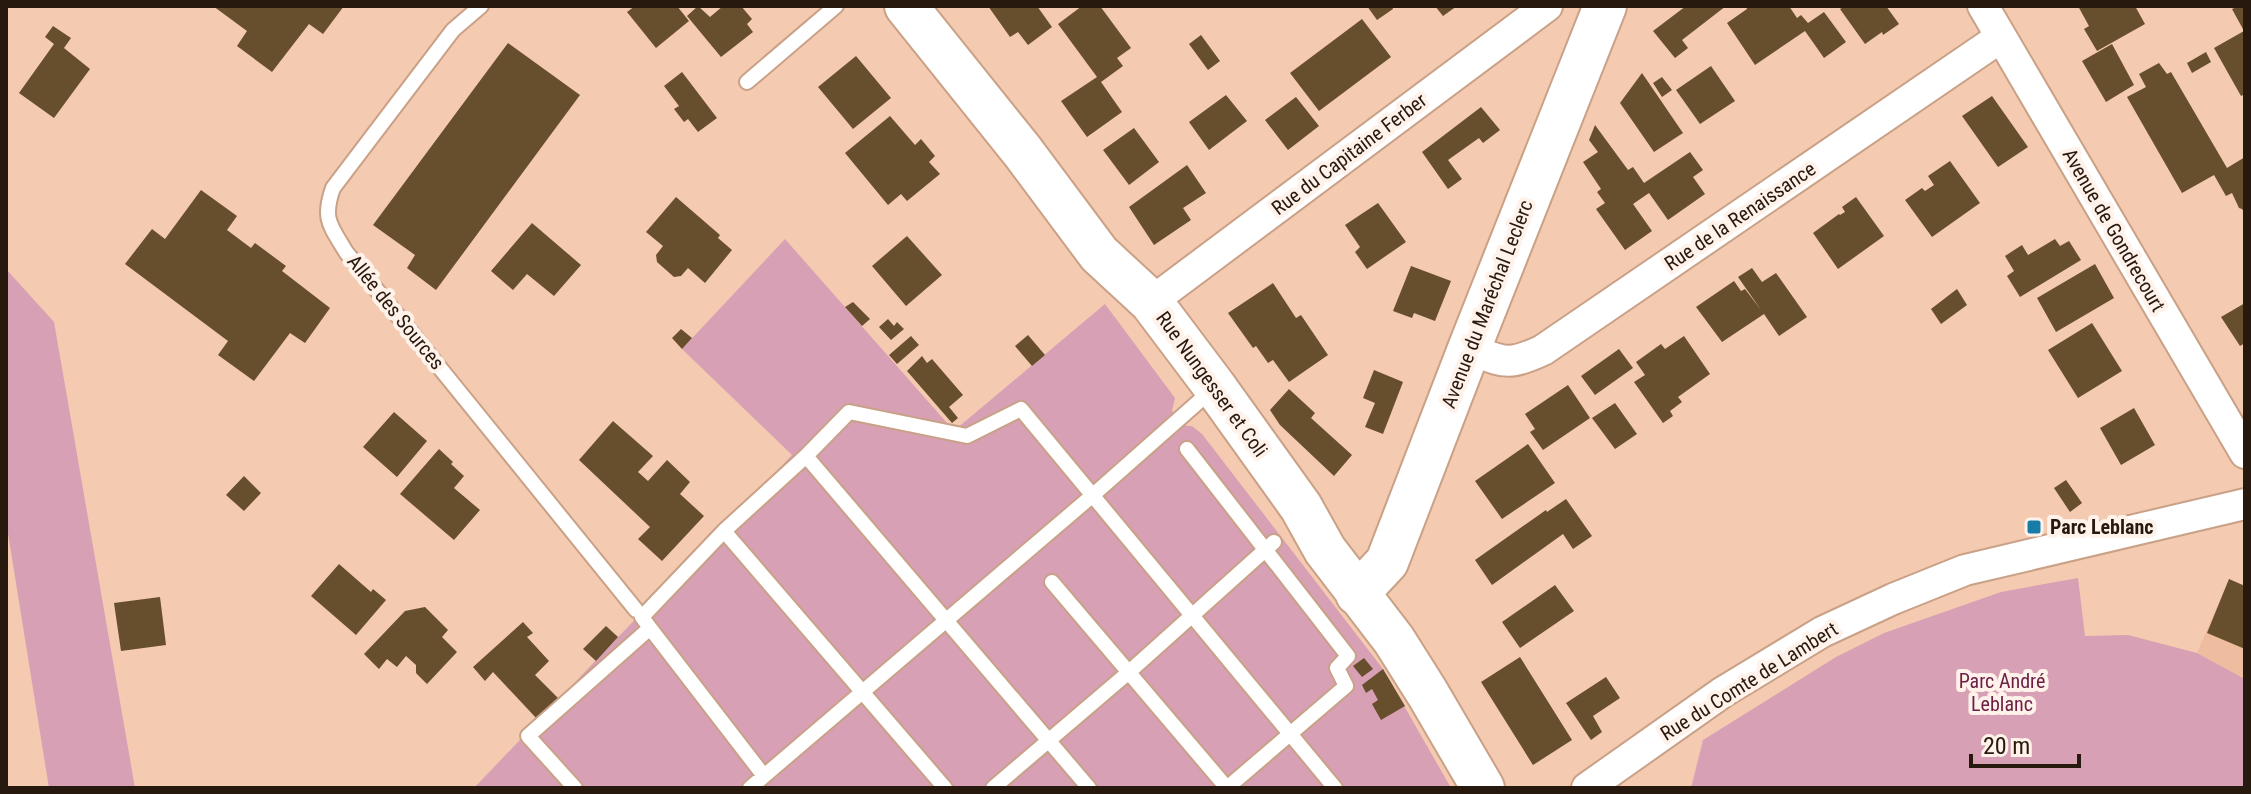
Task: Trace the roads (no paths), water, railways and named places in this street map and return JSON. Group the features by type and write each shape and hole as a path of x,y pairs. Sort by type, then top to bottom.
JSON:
{"street":[{"name":"Rue Nungesser et Coli","path":"906,6 1023,152 1099,254 1151,302 1215,387 1301,507 1325,550 1394,640 1483,788"},
{"name":"Rue du Capitaine Ferber","path":"1151,302 1547,6"},
{"name":"Avenue du Maréchal Leclerc","path":"1357,594 1387,562 1605,6"},
{"name":"Avenue de Gondrecourt","path":"1983,6 2245,453"},
{"name":"Rue de la Renaissance","path":"1469,349 1505,362 1523,359 1543,350 2001,37"},
{"name":"Rue du Comte de Lambert","path":"1587,788 1723,692 1822,632 1893,599 1974,567 2245,504"}],"lane":[{"name":"Allée des Sources","path":"481,6 453,30 333,188 328,203 328,221 346,252 636,610"},
{"path":"747,82 836,6"},
{"path":"750,788 1215,387"},
{"path":"764,776 642,617 724,531 849,412 967,436 1021,409 1335,788"},
{"path":"1052,582 1227,788 1346,686 1337,668 1348,656 1270,546 1243,519 1187,449"},
{"path":"806,456 1089,788"},
{"path":"724,531 945,788"},
{"path":"993,788 1270,546"},
{"path":"575,788 528,736 650,628"}],"place":[{"name":"Parc Leblanc","path":"2034,527"}],"park label":[{"name":"Parc André Leblanc","path":"2002,692"}]}
